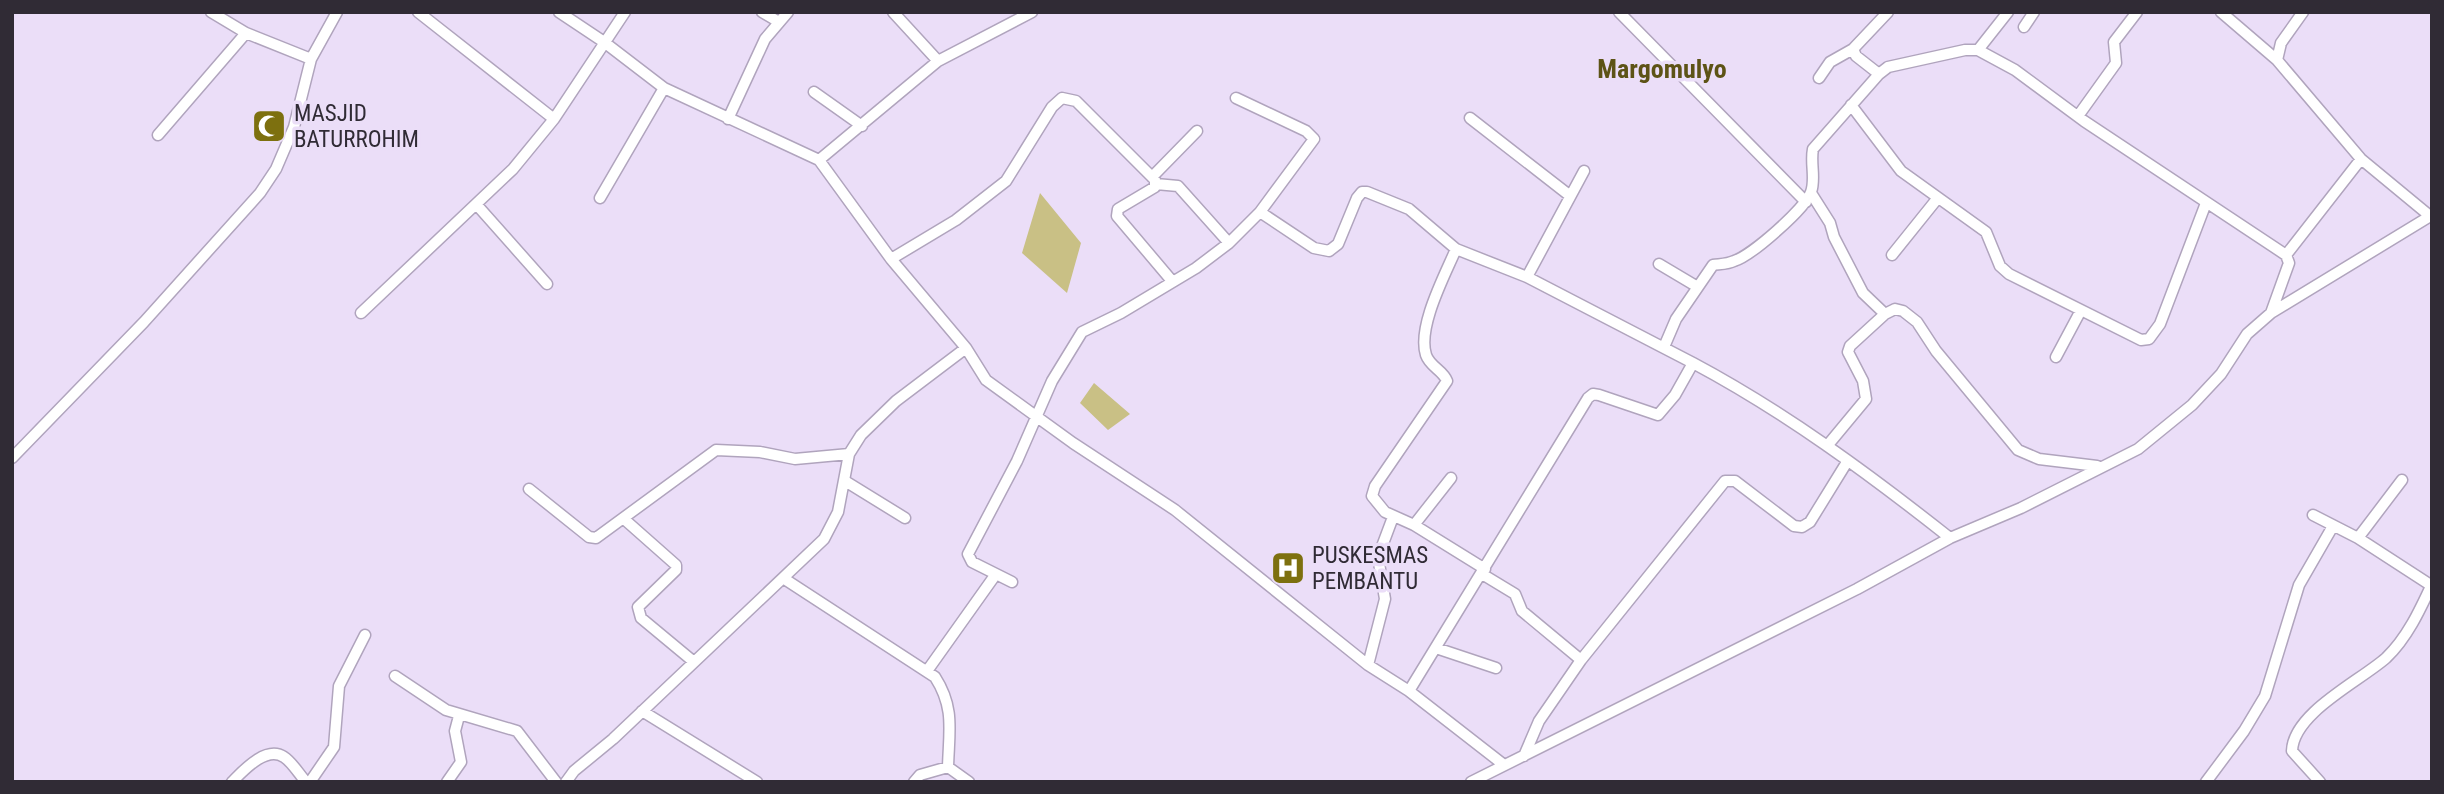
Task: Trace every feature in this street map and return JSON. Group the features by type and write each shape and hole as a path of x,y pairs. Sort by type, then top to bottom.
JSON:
{"street":[{"path":"211,12 246,33 311,59"},
{"path":"12,458 144,322 260,194 276,169 294,127 311,59 337,12"},
{"path":"418,12 554,119"},
{"path":"559,12 604,41 664,88 819,160 891,259 966,348 986,380 1175,510 1368,665 1409,691 1504,765"},
{"path":"361,313 513,169 554,119 625,12"},
{"path":"762,12 779,22"},
{"path":"728,118 758,51 789,12"},
{"path":"893,12 938,61"},
{"path":"819,160 938,61 1032,12"},
{"path":"1619,12 1809,198 1830,223 1834,237 1863,293 1885,314"},
{"path":"1819,78 1830,62 1853,49 1888,12"},
{"path":"1978,50 2008,12"},
{"path":"2024,27 2034,12"},
{"path":"2078,116 2116,63 2114,43 2137,12"},
{"path":"1471,782 1857,589 1950,538 2021,508 2138,449 2183,413 2221,374 2247,334 2271,313 2431,215 2361,159 2277,60 2221,12"},
{"path":"2277,60 2281,43 2303,12"},
{"path":"158,135 246,33"},
{"path":"1853,49 1856,57 1879,75"},
{"path":"1664,347 1696,286 1713,265 1734,261 1749,254 1809,198 1813,149 1879,75 1888,67 1930,56 1978,50 2015,70 2078,116 2286,255 2288,263 2271,313"},
{"path":"600,198 664,88"},
{"path":"814,92 862,126"},
{"path":"891,259 956,220 1006,181 1033,134 1062,98 1076,101 1154,180 1178,186 1229,243"},
{"path":"1012,582 972,562 968,554 1017,461 1036,415 1070,347 1082,332 1121,313 1229,243 1260,212 1314,139 1306,131 1236,98"},
{"path":"1851,105 1901,171 1986,232 2000,266 2009,274 2080,312 2141,340 2149,339 2160,324 2206,203"},
{"path":"1470,118 1569,195"},
{"path":"1172,281 1117,216 1118,209 1154,180 1197,131"},
{"path":"2286,255 2361,159"},
{"path":"1527,277 1584,171"},
{"path":"1260,212 1314,248 1329,251 1338,244 1362,192 1409,209 1457,249 1527,277 1747,392 1827,446 1950,538"},
{"path":"1892,255 1937,199"},
{"path":"476,204 547,284"},
{"path":"1457,249 1426,327 1425,353 1430,363 1447,381 1373,492 1376,503 1393,517 1414,525 1515,594 1518,606 1581,660"},
{"path":"1659,264 1696,286"},
{"path":"1827,446 1866,399 1863,381 1848,352 1850,346 1885,314 1895,309 1911,315 2018,450 2039,459 2100,466"},
{"path":"2056,357 2080,312"},
{"path":"566,782 574,771 642,711 824,539 838,512 849,454 870,424 966,348"},
{"path":"1409,691 1588,398 1593,394 1658,415 1675,395 1693,363"},
{"path":"529,489 589,537 601,536 716,450 760,452 795,459 849,454"},
{"path":"1524,756 1539,721 1581,660 1725,481 1743,486 1794,526 1802,527 1810,522 1847,462"},
{"path":"1414,525 1451,478"},
{"path":"2358,538 2402,480"},
{"path":"845,481 905,518"},
{"path":"2313,515 2358,538 2432,585 2407,634 2385,658 2320,706 2296,736 2292,751 2320,782"},
{"path":"1368,665 1385,599 1378,557 1393,517"},
{"path":"624,519 676,565 676,570 638,607 641,618 694,662"},
{"path":"2206,782 2244,731 2265,696 2299,585 2333,526"},
{"path":"927,671 996,574"},
{"path":"783,578 935,677 947,696 948,767"},
{"path":"232,782 244,769 273,754 286,758 308,782 334,747 339,687 365,635"},
{"path":"1436,648 1496,668"},
{"path":"396,676 459,716 517,731 556,782"},
{"path":"642,711 757,782"},
{"path":"447,782 461,762 455,731 459,716"},
{"path":"914,782 920,775 948,767"},
{"path":"948,767 970,782"}],"shaded area":[{"path":"1040,193 1081,243 1067,293 1022,253"},
{"path":"1094,383 1130,414 1108,430 1080,403"}],"place":[{"name":"MASJID BATURROHIM","path":"269,126"},
{"name":"PUSKESMAS PEMBANTU","path":"1288,568"}],"district":[{"name":"Margomulyo","path":"1662,69"}]}
